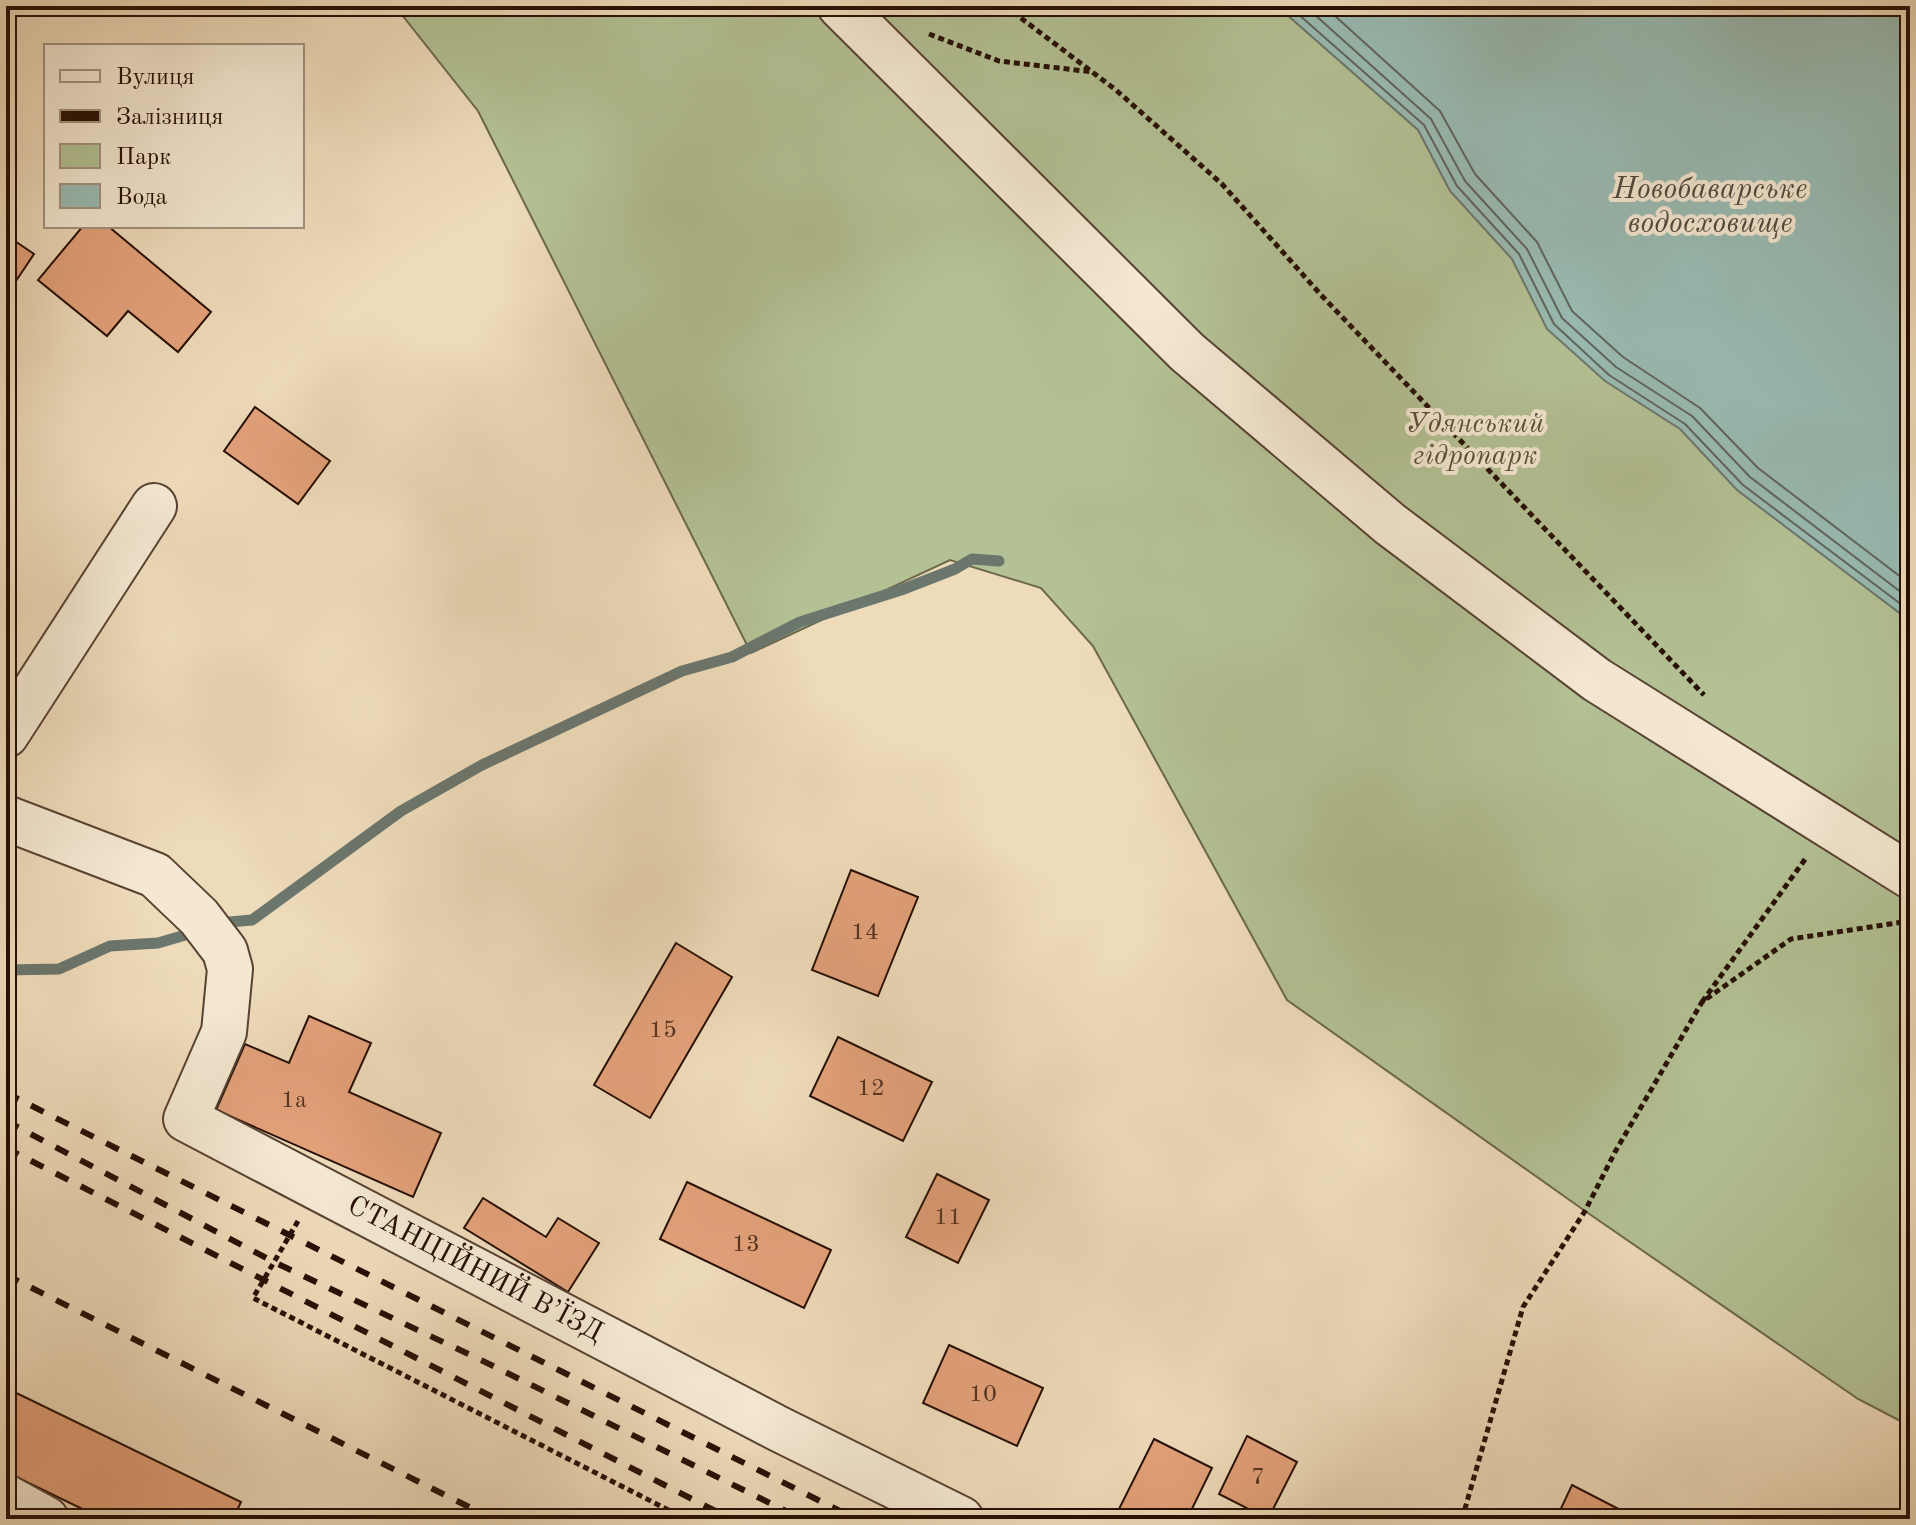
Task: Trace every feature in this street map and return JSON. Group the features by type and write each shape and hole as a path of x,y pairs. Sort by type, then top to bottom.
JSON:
{"street":[{"path":"840,6 1187,352 1390,524 1597,680 1910,876"},
{"path":"6,735 154,506"},
{"name":"СТАНЦІЙНИЙ В’ЇЗД","path":"6,818 155,875 199,917 225,951 230,969 224,1032 186,1119 779,1429 961,1519"},
{"path":"6,1497 46,1519"}],"path":[{"path":"1005,6 1094,72 1222,184 1322,296 1709,701"},
{"path":"919,31 999,61 1094,72"},
{"path":"1462,1519 1523,1307 1585,1211 1615,1152 1702,1002 1830,826"},
{"path":"1702,1002 1791,939 1910,921"},
{"path":"316,1188 253,1298 686,1519"}],"green space":[{"name":"Удянський гідропарк","path":"395,6 1910,6 1910,1426 1858,1399 1287,1000 1093,646 1041,588 950,560 751,653 478,111"}],"water":[{"name":"Новобаварське водосховище","path":"1277,6 1910,6 1910,621 1737,490 1680,429 1605,381 1547,329 1512,259 1450,191 1418,130"}],"building":[{"path":"81,228 110,228 211,312 178,352 128,311 107,336 38,280"},
{"path":"6,235 34,254 6,296"},
{"path":"255,407 330,461 298,504 224,451"},
{"path":"851,870 918,897 878,996 812,970"},
{"path":"676,943 732,977 650,1118 594,1085"},
{"path":"309,1016 371,1043 349,1092 441,1133 413,1197 216,1110 245,1044 289,1063"},
{"path":"838,1037 932,1082 903,1141 810,1096"},
{"path":"937,1174 989,1200 958,1263 906,1237"},
{"path":"687,1182 831,1250 804,1308 660,1239"},
{"path":"483,1198 546,1237 558,1218 599,1243 568,1292 464,1228"},
{"path":"949,1345 1043,1388 1017,1446 923,1403"},
{"path":"6,1388 241,1502 233,1519 103,1519 6,1472"},
{"path":"1247,1436 1297,1462 1268,1519 1219,1494"},
{"path":"1154,1439 1212,1468 1187,1519 1114,1519"},
{"path":"1572,1485 1638,1519 1556,1519"}],"waterway":[{"path":"218,923 252,920 401,811 482,765 682,671 732,657 800,622 901,590 972,559 999,561"},
{"path":"6,970 59,969 110,946 158,943 199,931"}],"railway":[{"path":"6,1093 856,1519"},
{"path":"6,1121 274,1262 481,1360 802,1519"},
{"path":"6,1148 731,1519"},
{"path":"6,1275 493,1519"}]}
